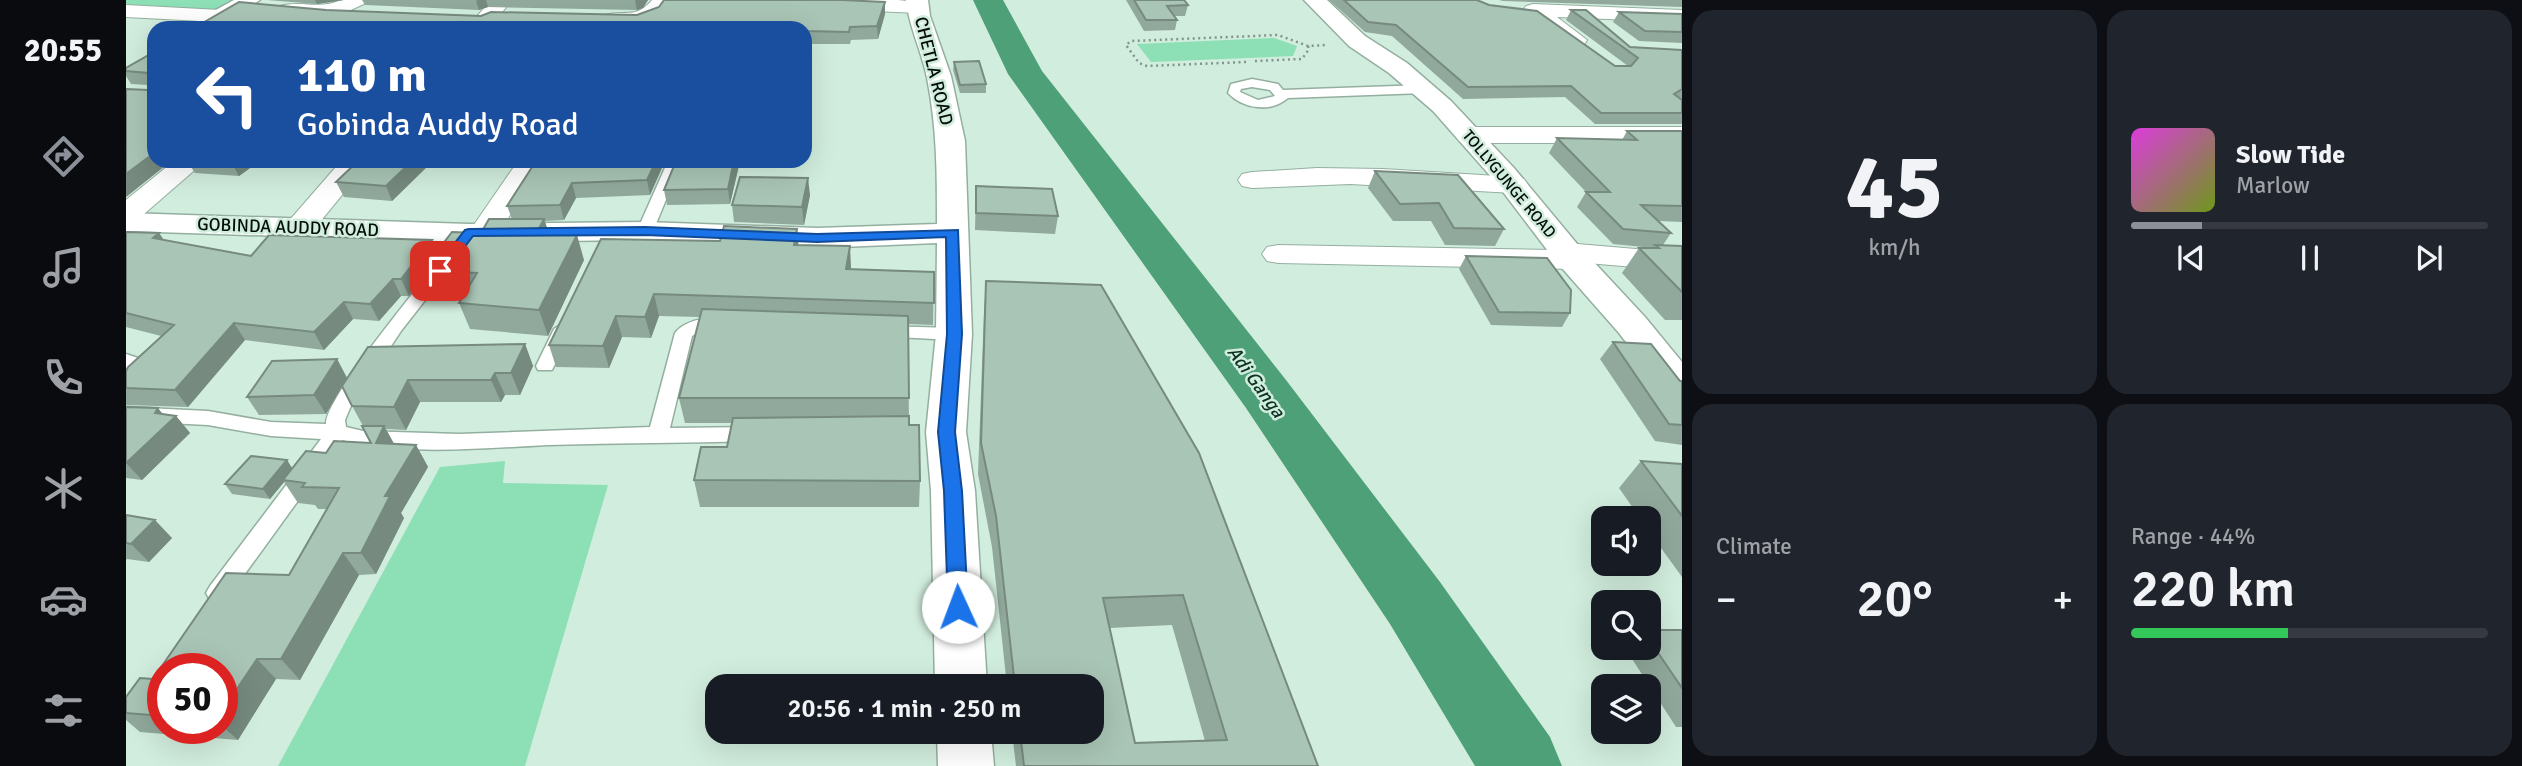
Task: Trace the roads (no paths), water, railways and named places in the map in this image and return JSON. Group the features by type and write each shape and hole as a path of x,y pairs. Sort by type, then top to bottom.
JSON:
{"street":[{"path":"594,19 640,19 652,14 662,0"},
{"path":"760,0 918,4"},
{"name":"TOLLYGUNGE ROAD","path":"1315,0 1362,44 1424,89 1468,135 1514,185 1569,256 1632,325 1682,388"},
{"path":"212,21 245,2 332,12 363,7"},
{"name":"CHETLA ROAD","path":"918,4 939,76 951,141 954,334 940,432 953,491 961,674"},
{"path":"478,21 508,8"},
{"path":"1511,10 1682,16"},
{"path":"1533,10 1596,54"},
{"path":"126,11 220,16"},
{"path":"1585,14 1612,36"},
{"path":"1468,135 1682,135"},
{"path":"129,223 184,168"},
{"path":"299,228 350,168"},
{"path":"476,232 526,168"},
{"path":"1252,180 1296,176 1353,176 1514,185"},
{"name":"GOBINDA AUDDY ROAD","path":"129,223 606,238 645,231 817,238 953,233"},
{"path":"1278,254 1569,256 1682,262"},
{"path":"965,744 967,766"}],"lane":[{"path":"1282,94 1424,89"},
{"path":"645,231 672,168"},
{"path":"203,615 271,518 337,432 335,420 360,378 476,232"},
{"path":"545,366 568,317"},
{"path":"658,434 684,333 697,325 737,326"},
{"path":"859,331 954,334"},
{"path":"126,360 131,362 132,376 126,394"},
{"path":"126,414 208,418 271,429 337,432 363,438 459,441 771,433"}],"waterway":[{"name":"Adi Ganga","path":"988,0 1026,74 1266,394 1415,603 1521,766"}]}
